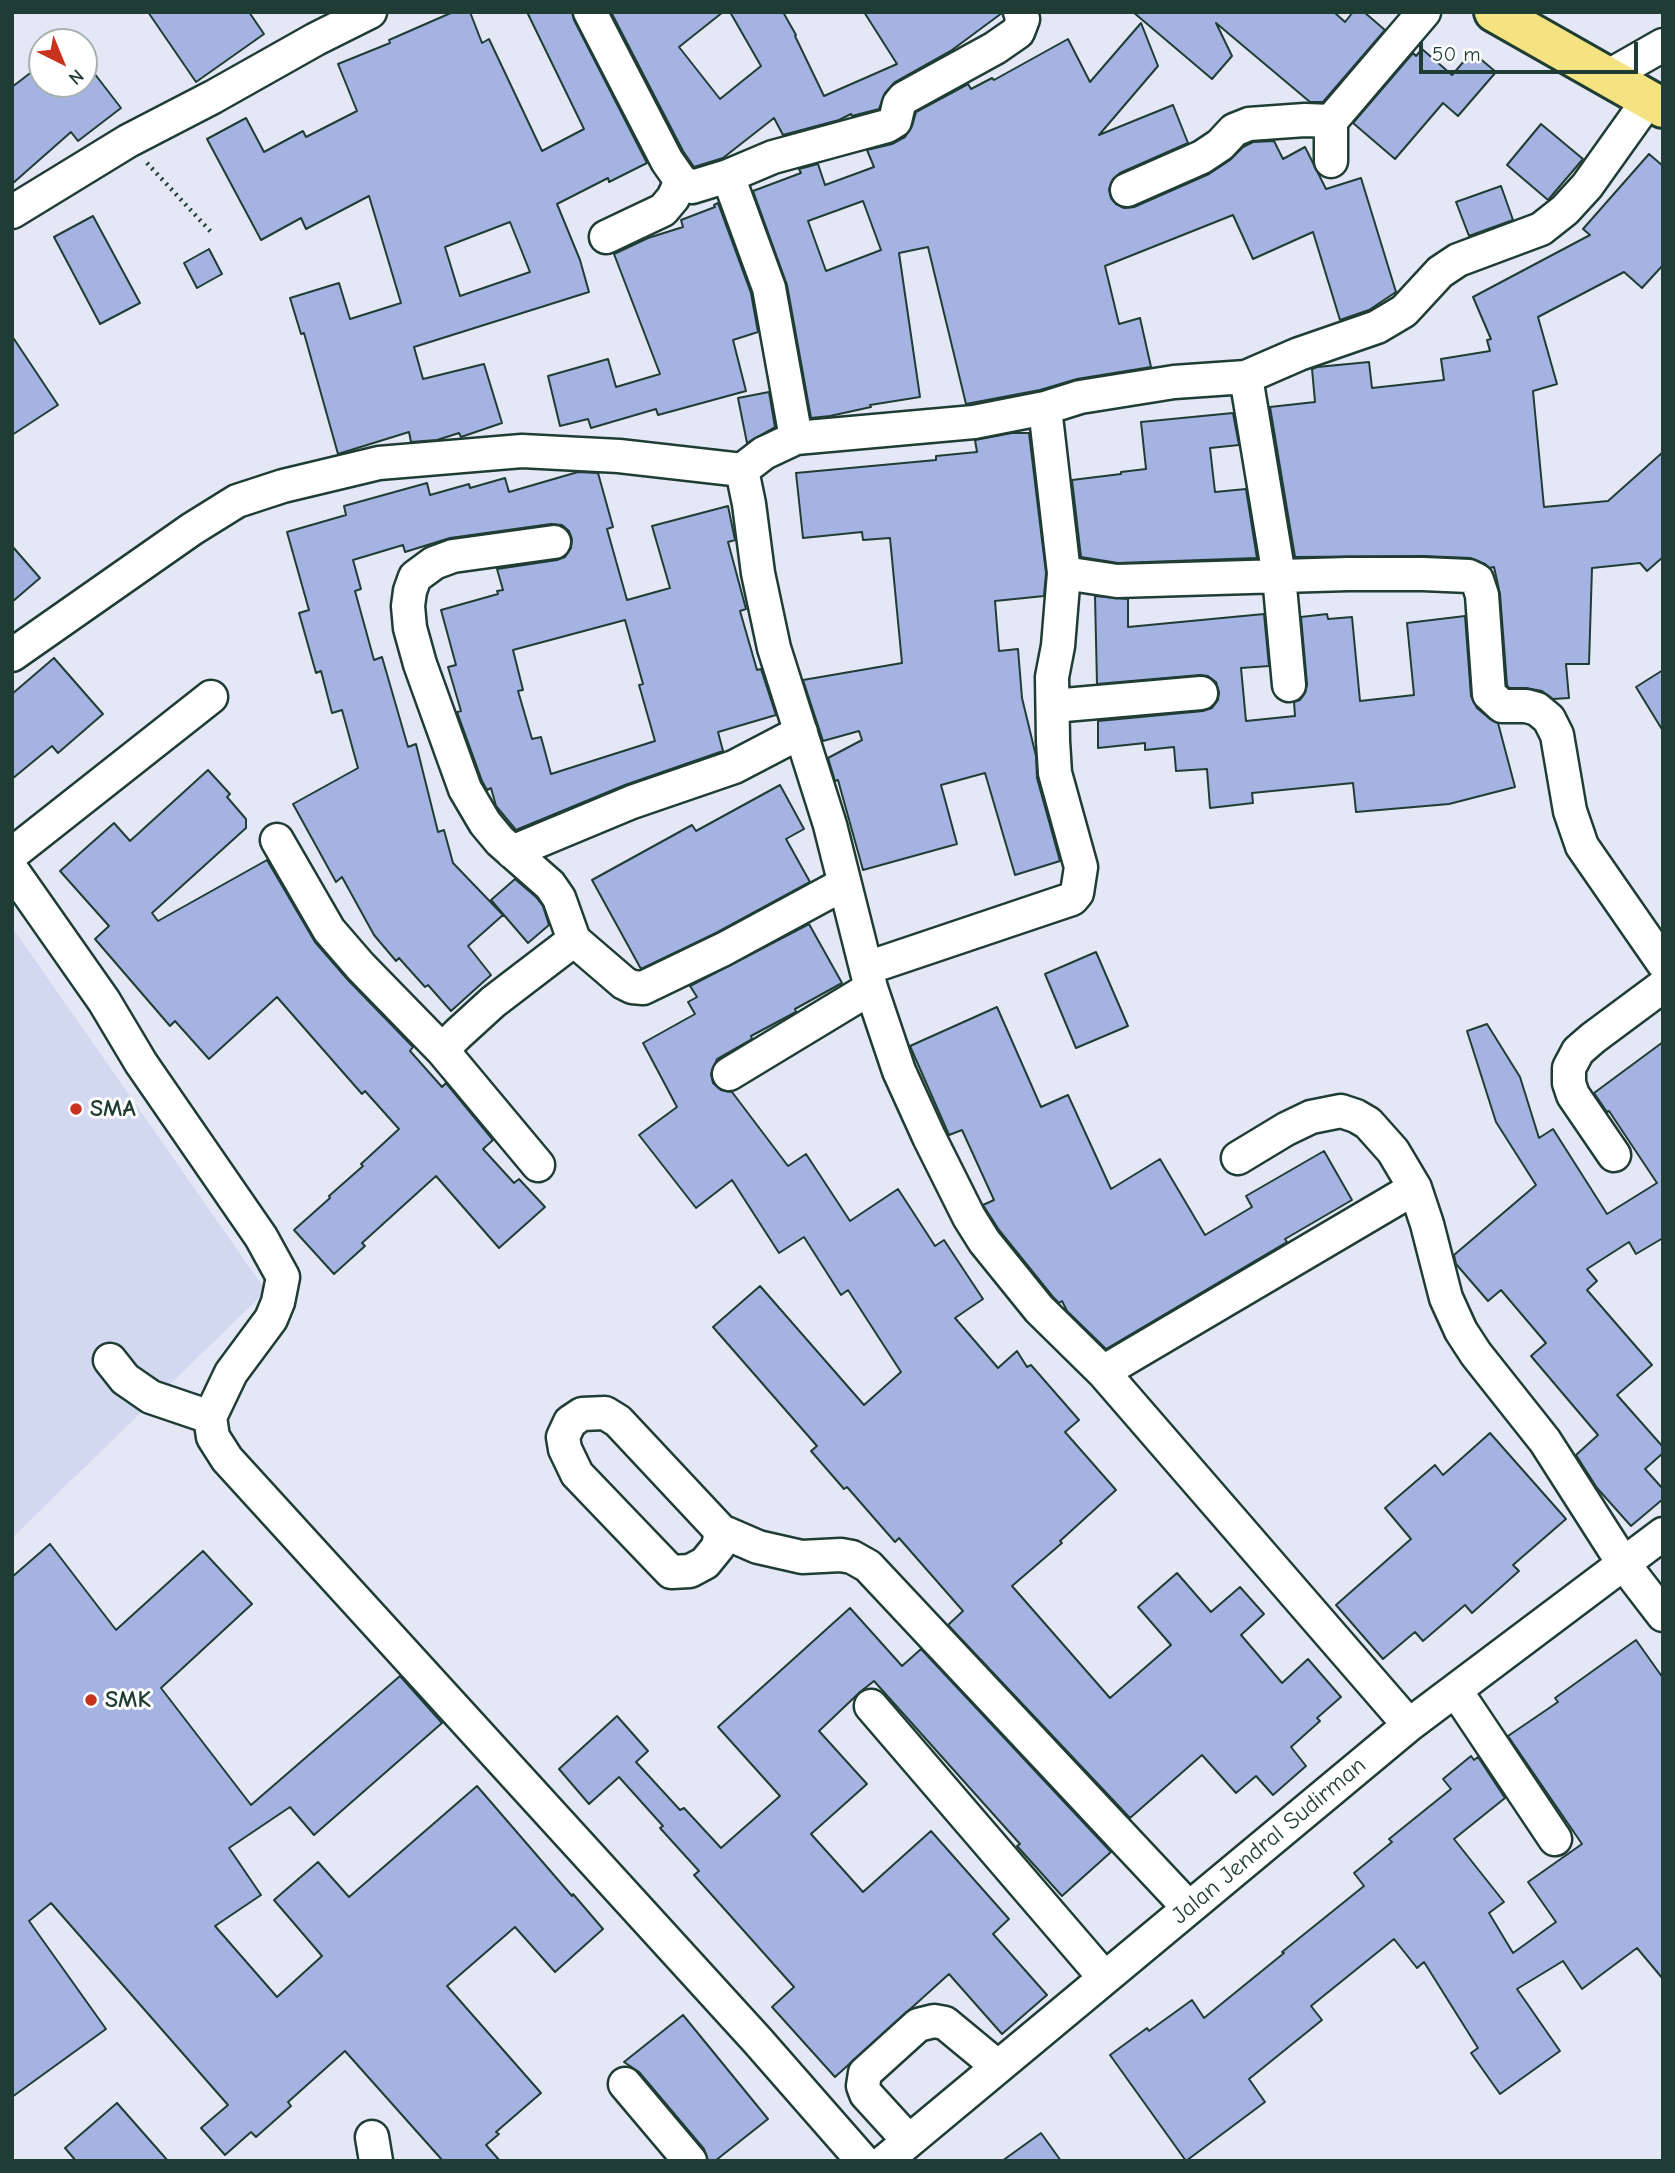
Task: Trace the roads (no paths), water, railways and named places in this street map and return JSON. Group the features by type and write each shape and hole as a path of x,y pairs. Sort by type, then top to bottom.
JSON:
{"highway":[{"path":"1494,12 1656,103"}],"street":[{"path":"12,212 128,141 370,12"},
{"path":"590,12 667,161 681,181 692,187 773,158 887,126 895,121 899,104 904,98 995,48 1018,32 1023,19 1020,12"},
{"path":"1331,161 1331,121 1424,12"},
{"path":"1607,77 1663,45"},
{"path":"12,655 192,529 237,501 283,486 379,463 522,451 619,456 742,470 764,453 796,438 974,422 1045,408 1080,397 1140,387 1246,377 1289,358 1377,327 1404,311 1440,272 1458,260 1541,229 1565,210 1587,186 1656,103"},
{"path":"1127,190 1202,157 1220,145 1234,130 1249,124 1331,121"},
{"path":"728,176 769,288 796,438"},
{"path":"606,237 663,210 673,198 681,181"},
{"path":"1246,377 1279,576 1289,685"},
{"path":"729,1074 869,978 1072,899 1077,892 1081,867 1055,773 1052,677 1058,646 1064,573 1045,408"},
{"path":"742,470 769,627 779,667 830,825 869,978 899,1071 969,1217 984,1241 1039,1309 1103,1371 1409,1725"},
{"path":"554,542 453,556 424,569 415,577 408,606 410,628 450,753 465,789 485,823 559,898 574,940 624,983 643,988 724,949 844,884"},
{"path":"1064,573 1117,581 1423,574 1469,576 1477,580 1482,595 1489,694 1502,706 1537,709 1549,719 1558,735 1570,811 1583,846 1663,963"},
{"path":"1053,706 1200,694"},
{"path":"12,854 211,697"},
{"path":"512,852 632,802 734,767 801,733"},
{"path":"277,840 329,930 442,1050 538,1165"},
{"path":"12,870 104,1001 141,1063 261,1237 283,1277 271,1319 231,1373 210,1417 213,1437 227,1459 732,2013 863,2161"},
{"path":"442,1050 493,1002 574,940"},
{"path":"1614,1155 1573,1095 1569,1083 1569,1068 1578,1051 1663,986"},
{"path":"1238,1158 1311,1117 1341,1111 1368,1123 1393,1151 1415,1188 1446,1298 1461,1331 1545,1441 1623,1563 1663,1615"},
{"path":"1103,1371 1415,1188"},
{"path":"110,1360 125,1379 151,1397 210,1417"},
{"path":"721,1531 718,1547 705,1563 690,1572 671,1572 577,1474 565,1449 563,1437 570,1422 582,1414 605,1413 618,1421 721,1531 758,1547 802,1557 841,1555 852,1557 869,1566 1188,1907"},
{"name":"Jalan Jendral Sudirman","path":"885,2161 1409,1725 1663,1534"},
{"path":"1455,1691 1555,1839"},
{"path":"871,1706 1104,1977"},
{"path":"908,2140 866,2094 863,2086 865,2073 918,2025 934,2021 945,2023 997,2066"},
{"path":"625,2084 690,2161"}],"place":[{"name":"SMA","path":"76,1109"},
{"name":"SMK","path":"91,1700"}]}
